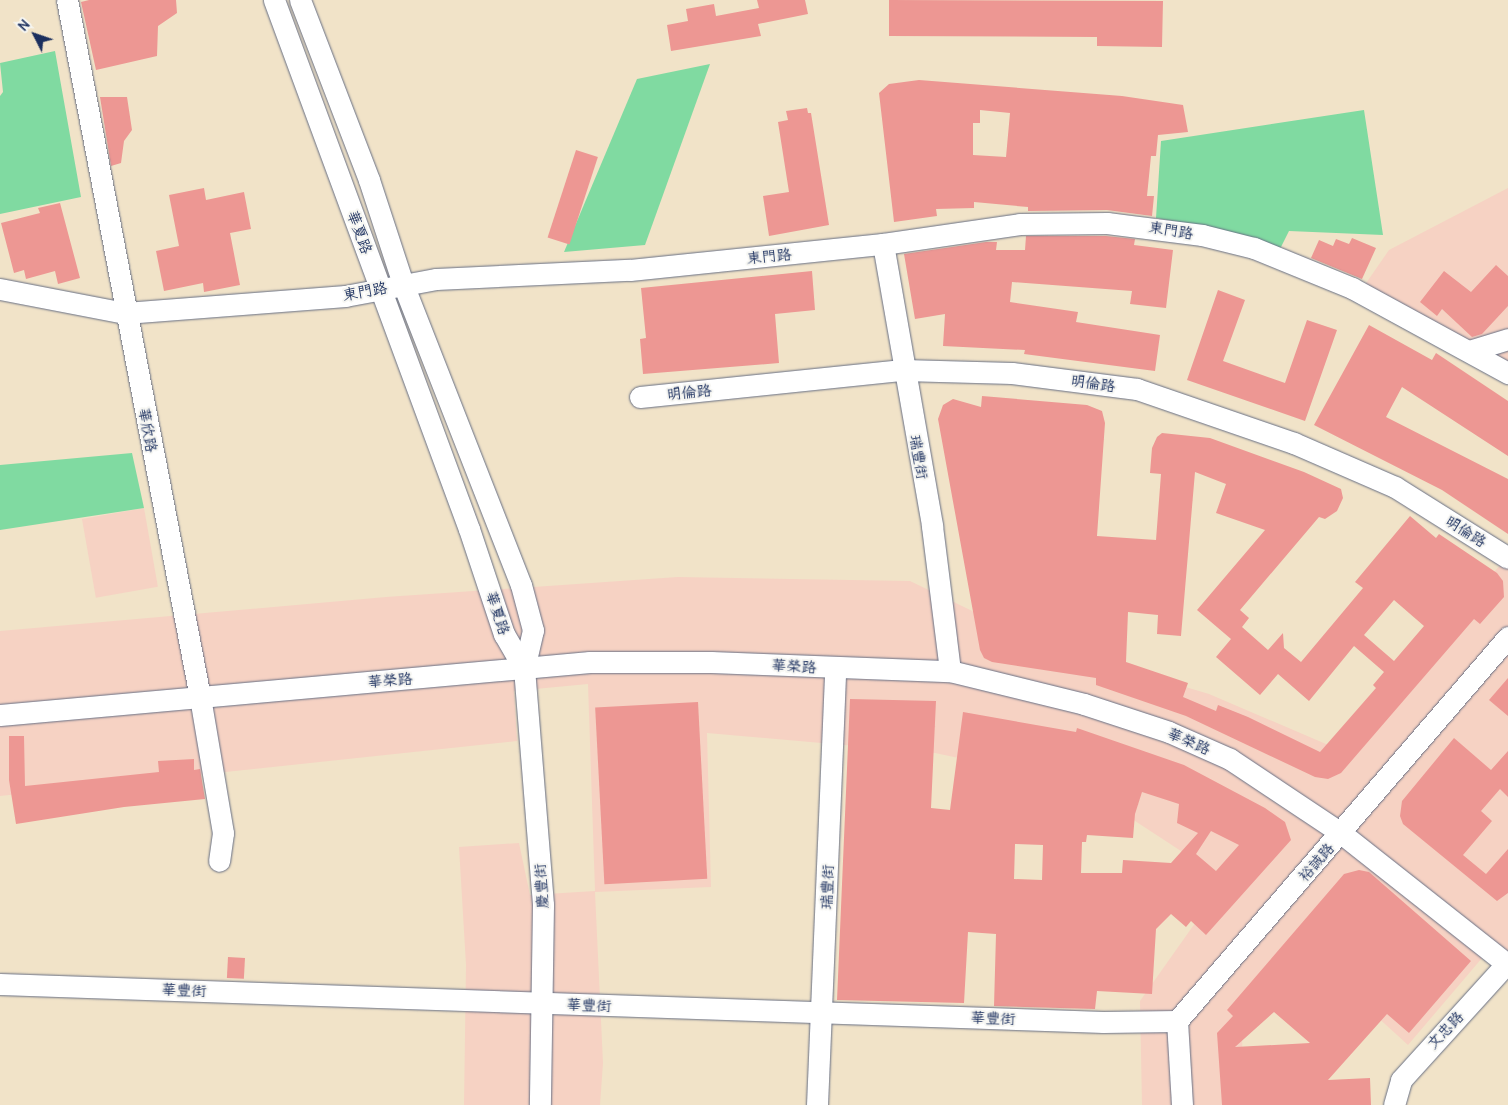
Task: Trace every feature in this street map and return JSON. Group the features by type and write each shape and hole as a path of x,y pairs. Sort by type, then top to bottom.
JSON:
{"street":[{"name":"華欣路","path":"66,0 200,697 223,832 219,861"},
{"name":"華夏路","path":"274,0 382,288 469,528 504,634 524,668"},
{"name":"華夏路","path":"300,0 368,180 403,284 521,584 533,630 524,668"},
{"name":"東門路","path":"0,290 125,312 345,296 403,284 525,274 630,270 883,244 1020,224 1107,223 1202,235 1254,248 1352,288 1508,373"},
{"name":"瑞豐街","path":"883,244 903,370 932,526 950,671"},
{"path":"1469,351 1508,339"},
{"name":"明倫路","path":"640,397 903,370 1012,372 1091,382 1160,396 1294,442 1395,487 1508,558"},
{"name":"裕誠路","path":"1177,1021 1508,637"},
{"name":"華榮路","path":"0,715 524,668 657,661 950,671 1084,704 1169,732 1230,759 1341,832 1508,963"},
{"name":"慶豐街","path":"524,668 543,905 540,1105"},
{"name":"瑞豐街","path":"817,1105 835,668"},
{"name":"文忠路","path":"1394,1105 1400,1080 1508,963"},
{"name":"華豐街","path":"0,984 1104,1022 1177,1021"},
{"path":"1177,1021 1182,1105"}],"shaded area":[{"path":"1508,188 1508,375 1362,289 1389,250"},
{"path":"144,508 158,587 96,598 82,519"},
{"path":"1508,556 1508,954 1494,944 1408,1045 1317,962 1242,1039 1245,1105 1142,1105 1140,1001 1193,926 1230,883 1083,787 1068,781 935,753 707,733 711,887 595,892 603,1063 600,1105 464,1105 466,965 459,847 519,843 530,895 595,891 588,684 514,691 517,741 0,796 0,631 386,597 678,577 910,581 1041,644 1209,694 1340,750"}],"green space":[{"path":"55,51 81,197 0,214 0,96 3,92 0,63"},
{"path":"710,64 645,245 564,252 637,79"},
{"path":"1364,110 1383,235 1289,231 1280,249 1201,226 1156,218 1161,141"},
{"path":"132,453 144,508 0,530 0,465"}],"building":[{"path":"89,0 176,0 177,13 158,26 157,56 96,70 81,2"},
{"path":"757,0 805,0 808,14 758,24 761,36 671,51 667,25 688,21 686,9 714,4 716,16 759,8"},
{"path":"889,0 1163,1 1162,47 1097,46 1097,37 889,36"},
{"path":"919,80 1122,96 1183,105 1188,132 1158,135 1156,156 1151,156 1147,196 1154,196 1152,216 1107,210 1028,211 1028,207 974,202 974,208 936,209 937,216 894,222 879,93 889,84","holes":["980,110 1010,113 1006,157 973,155 973,123 980,123"]},
{"path":"100,97 127,97 132,130 124,141 121,163 111,166"},
{"path":"807,108 808,113 811,113 829,225 769,236 763,196 789,192 778,122 788,120 786,111"},
{"path":"576,150 598,157 569,245 548,237"},
{"path":"204,188 206,200 244,192 251,229 230,233 240,285 204,292 203,283 164,291 156,251 179,246 169,195"},
{"path":"60,203 80,278 58,284 55,271 26,279 24,270 14,273 1,223 40,213 38,208"},
{"path":"1026,236 1106,236 1135,239 1134,245 1173,250 1166,308 1130,304 1132,291 1012,282 1010,302 1078,312 1076,322 1160,335 1155,371 1024,354 1025,350 943,346 945,314 915,319 904,254 986,242 997,242 996,250 1025,250"},
{"path":"1352,238 1376,248 1362,279 1311,258 1319,240 1333,246 1336,239 1349,244"},
{"path":"1496,265 1508,276 1508,306 1482,334 1472,337 1442,309 1437,316 1420,302 1444,271 1471,292"},
{"path":"812,271 815,310 775,314 779,363 643,374 640,339 646,338 641,288"},
{"path":"1218,290 1245,300 1223,361 1285,383 1307,320 1337,330 1305,421 1187,380"},
{"path":"1369,325 1432,360 1436,353 1508,401 1508,456 1402,387 1386,417 1508,479 1508,534 1442,490 1314,425"},
{"path":"982,396 1087,405 1102,411 1105,423 1097,536 1156,540 1161,474 1150,473 1152,448 1157,437 1162,433 1210,438 1304,472 1341,489 1343,498 1337,511 1325,519 1319,517 1240,610 1249,618 1242,627 1268,650 1283,633 1284,648 1301,662 1363,588 1355,582 1410,516 1436,538 1439,534 1497,573 1503,581 1504,597 1480,624 1474,619 1341,773 1328,779 1315,777 1186,716 1096,685 1096,678 992,662 984,658 980,650 938,419 943,405 953,399 981,407","holes":["1195,472 1226,484 1216,513 1265,530 1197,610 1231,639 1216,657 1260,695 1278,674 1309,701 1354,646 1384,672 1373,685 1376,688 1320,752 1248,717 1218,705 1216,711 1183,697 1188,683 1126,662 1128,612 1158,615 1157,634 1181,636","1394,600 1424,626 1394,661 1364,635"]},
{"path":"1508,678 1508,716 1489,700"},
{"path":"850,699 936,701 931,808 950,810 963,712 1076,732 1077,728 1184,765 1265,808 1285,822 1291,840 1206,935 1191,921 1186,927 1171,914 1156,929 1152,994 1097,991 1095,1009 994,1006 996,934 968,932 964,1003 837,1000","holes":["1142,792 1179,804 1177,823 1198,833 1171,863 1123,860 1122,873 1081,873 1082,842 1086,842 1087,835 1133,838 1135,814","1211,831 1239,845 1216,871 1196,854","1015,844 1043,845 1042,880 1014,879"]},
{"path":"698,702 707,879 604,884 595,707"},
{"path":"9,736 24,736 25,786 159,772 158,761 194,759 194,770 200,769 205,799 124,807 16,824 9,780"},
{"path":"1454,738 1491,770 1508,751 1508,797 1500,789 1481,811 1492,821 1463,855 1486,874 1508,849 1508,893 1497,901 1403,824 1400,816 1402,801"},
{"path":"1359,870 1369,872 1471,961 1409,1033 1387,1014 1328,1080 1370,1078 1371,1105 1222,1105 1217,1033 1233,1016 1227,1010 1344,874","holes":["1274,1012 1310,1043 1235,1047"]},
{"path":"228,957 245,958 244,979 227,978"}]}
